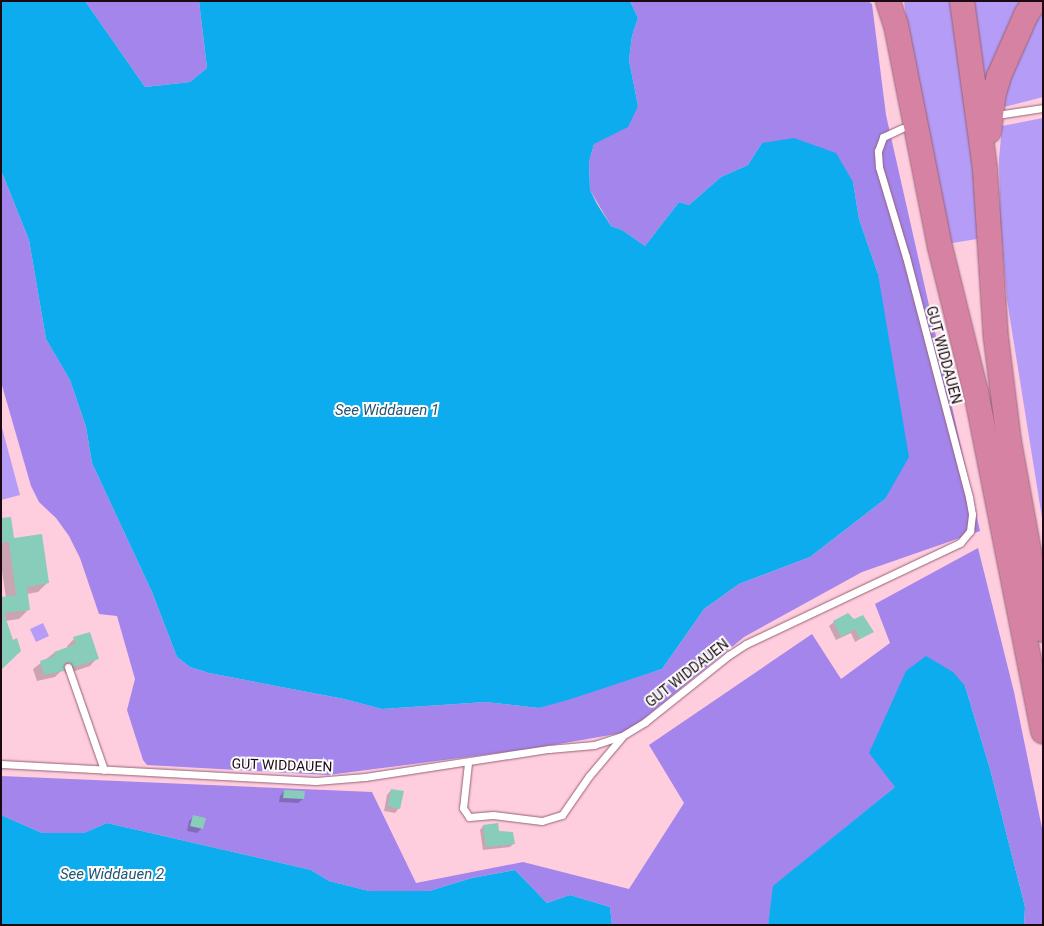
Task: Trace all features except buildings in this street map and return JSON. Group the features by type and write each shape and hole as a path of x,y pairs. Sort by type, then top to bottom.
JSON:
{"highway":[{"path":"888,1 896,25 940,247 976,392 1043,731"},
{"path":"898,1 907,83"},
{"path":"962,1 986,170 988,234 997,348 1018,504 1043,630"},
{"path":"986,170 992,105 999,76 1026,15 1035,1"}],"lane":[{"path":"997,115 1043,108"},
{"name":"GUT WIDDAUEN","path":"1,764 316,780 365,777 468,763 549,749 594,745 622,736 645,722 729,655 746,644 960,544 970,531 972,514 969,497 906,257 879,167 878,150 883,138 902,128"},
{"path":"68,667 104,770"},
{"path":"468,763 463,808 469,816 492,815 542,822 562,815 589,776 622,736"}],"shaded area":[{"path":"85,1 199,1 207,68 190,82 145,87"},
{"path":"630,1 868,1 872,4 886,115 980,531 862,572 744,637 641,721 622,733 530,749 328,775 147,765 143,760 127,710 135,679 117,616 99,614 80,558 69,536 56,518 39,502 31,486 1,382 1,170 29,240 46,339 70,380 86,427 92,463 152,592 177,657 190,667 209,673 344,699 382,709 486,702 539,708 662,669 704,609 739,584 810,557 885,499 878,274 859,219 853,182 762,143 748,165 721,177 689,205 679,202 645,246 622,230 611,226 590,190 589,162 594,144 638,106 629,60 632,36 638,18"},
{"path":"904,1 957,1 983,238 946,244 911,58"},
{"path":"968,1 1029,1 986,109"},
{"path":"1043,1 1043,97 996,109"},
{"path":"1043,118 1043,524 1007,300 1000,220 999,159 1002,126"},
{"path":"1,424 20,495 1,500"},
{"path":"978,548 1014,692 1043,833 1043,925 1024,925 1025,907 990,769 965,686 895,787 774,886 768,925 612,925 610,907 570,895 547,903 515,870 472,878 429,891 369,891 329,881 311,870 107,823 84,833 42,833 1,815 1,776 372,792 416,883 523,862 629,889 684,803 649,745 812,634 841,679 890,643 875,604"},
{"path":"43,623 49,636 36,642 30,629"}],"water":[{"name":"See Widdauen 1","path":"1,1 85,1 145,87 190,82 207,68 199,1 630,1 638,18 632,36 629,60 638,106 628,127 594,144 589,162 590,190 597,204 611,226 622,230 645,246 679,202 689,205 721,177 748,165 762,143 794,138 836,153 853,182 859,219 878,274 909,457 885,499 810,557 739,584 704,609 662,669 571,699 539,708 486,702 382,709 344,699 209,673 190,667 177,657 152,592 92,463 86,427 70,380 46,339 29,240 1,170"},
{"path":"926,656 953,672 965,686 990,769 1025,907 1024,925 768,925 773,886 895,787 869,753 906,671"},
{"name":"See Widdauen 2","path":"1,815 42,833 84,833 107,823 311,870 329,881 369,891 429,891 472,878 515,870 547,903 570,895 610,907 612,925 1,925"}]}
